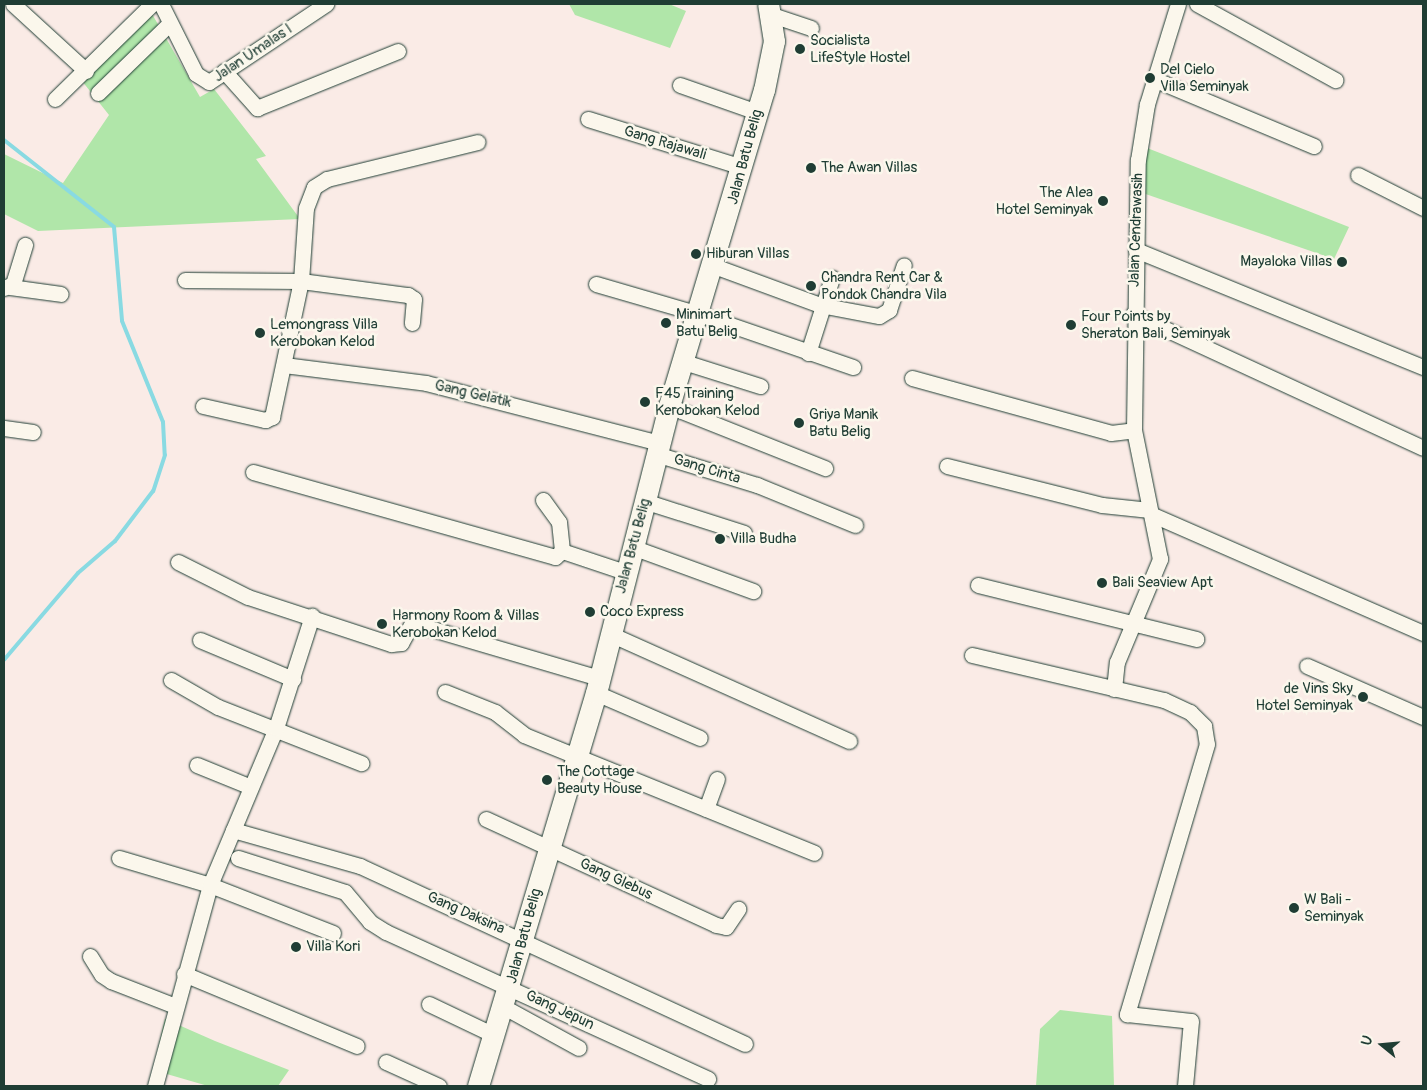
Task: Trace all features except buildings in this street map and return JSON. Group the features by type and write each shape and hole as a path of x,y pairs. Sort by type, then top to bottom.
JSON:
{"street":[{"path":"14,4 86,71"},
{"name":"Jalan Umalas I","path":"164,9 200,79 209,82 326,4"},
{"name":"Jalan Cendrawasih","path":"1114,689 1117,662 1160,559 1134,430 1133,314 1138,160 1156,80 1178,4"},
{"path":"1197,4 1335,80"},
{"path":"55,99 86,71 164,9"},
{"path":"98,93 164,9"},
{"path":"770,9 811,28"},
{"name":"Jalan Batu Belig","path":"478,1086 525,939 548,846 597,686 669,406 714,266 757,112 774,41 770,9"},
{"path":"224,71 257,108 398,51"},
{"path":"1156,80 1314,146"},
{"path":"680,85 757,112"},
{"name":"Gang Rajawali","path":"588,119 742,166"},
{"path":"204,406 271,419 301,281 307,201 319,183 478,142"},
{"path":"1358,175 1423,208"},
{"path":"25,245 7,287 61,294"},
{"path":"1136,250 1423,367"},
{"path":"714,266 820,304 858,315 886,315 904,264"},
{"path":"808,353 820,304 832,278"},
{"path":"185,280 301,281 408,295 414,299 412,323"},
{"path":"596,284 699,314 853,367"},
{"path":"1133,314 1423,448"},
{"path":"684,362 760,386"},
{"name":"Gang Gelatik","path":"284,365 426,383 658,448"},
{"path":"912,378 1111,433 1134,430"},
{"path":"669,406 824,468"},
{"path":"4,428 33,432"},
{"name":"Gang Cinta","path":"658,448 757,485 855,525"},
{"path":"946,466 1102,505 1151,512 1423,633"},
{"path":"253,472 555,556 562,551"},
{"path":"543,500 559,522 562,551"},
{"path":"644,501 744,533"},
{"path":"632,547 753,591"},
{"path":"562,551 625,572"},
{"path":"178,562 248,597 312,616 391,644 401,643 412,623 597,686 700,738"},
{"path":"978,585 1133,620 1196,639"},
{"path":"155,1086 175,1006 210,885 276,728 312,616"},
{"path":"610,634 849,741"},
{"path":"200,640 293,679"},
{"path":"972,655 1180,706 1198,718 1208,734 1128,1014 1191,1021 1185,1086"},
{"path":"1307,666 1423,717"},
{"path":"172,680 218,707 276,728 361,763"},
{"path":"445,692 495,712 524,735 577,754 814,853"},
{"path":"197,765 251,787"},
{"path":"706,809 717,779"},
{"name":"Gang Glebus","path":"486,819 716,925 732,922 738,909"},
{"name":"Gang Daksina","path":"233,830 360,866 525,939 745,1044"},
{"path":"119,858 210,885 333,933"},
{"name":"Gang Jepun","path":"238,858 344,892 361,912 386,932 510,986 708,1079"},
{"path":"90,956 102,976 175,1006"},
{"path":"184,974 357,1046"},
{"path":"429,1004 494,1035"},
{"path":"504,1007 579,1048"},
{"path":"386,1062 439,1086"}],"green space":[{"path":"569,4 669,4 686,11 670,48 575,15"},
{"path":"148,7 200,97 214,89 266,156 256,159 300,219 38,231 4,214 4,154 63,183 109,115 82,81"},
{"path":"1142,146 1349,227 1334,259 1131,189"},
{"path":"1060,1010 1112,1016 1114,1086 1036,1086 1040,1029"},
{"path":"165,1019 289,1070 278,1086 208,1086 153,1070"}],"waterway":[{"path":"4,140 114,227 122,321 163,422 165,455 153,491 115,541 78,573 4,660"}],"place":[{"name":"Socialista LifeStyle Hostel","path":"800,49"},
{"name":"Del Cielo Villa Seminyak","path":"1150,78"},
{"name":"The Awan Villas","path":"811,168"},
{"name":"The Alea Hotel Seminyak","path":"1103,201"},
{"name":"Hiburan Villas","path":"696,254"},
{"name":"Mayaloka Villas","path":"1342,262"},
{"name":"Chandra Rent Car & Pondok Chandra Vila","path":"811,286"},
{"name":"Minimart Batu Belig","path":"666,323"},
{"name":"Four Points by Sheraton Bali, Seminyak","path":"1071,325"},
{"name":"Lemongrass Villa Kerobokan Kelod","path":"260,333"},
{"name":"F45 Training Kerobokan Kelod","path":"645,402"},
{"name":"Griya Manik Batu Belig","path":"799,423"},
{"name":"Villa Budha","path":"720,539"},
{"name":"Bali Seaview Apt","path":"1102,583"},
{"name":"Coco Express","path":"590,612"},
{"name":"Harmony Room & Villas Kerobokan Kelod","path":"382,624"},
{"name":"de Vins Sky Hotel Seminyak","path":"1363,697"},
{"name":"The Cottage Beauty House","path":"547,780"},
{"name":"W Bali - Seminyak","path":"1294,908"},
{"name":"Villa Kori","path":"296,947"}]}
